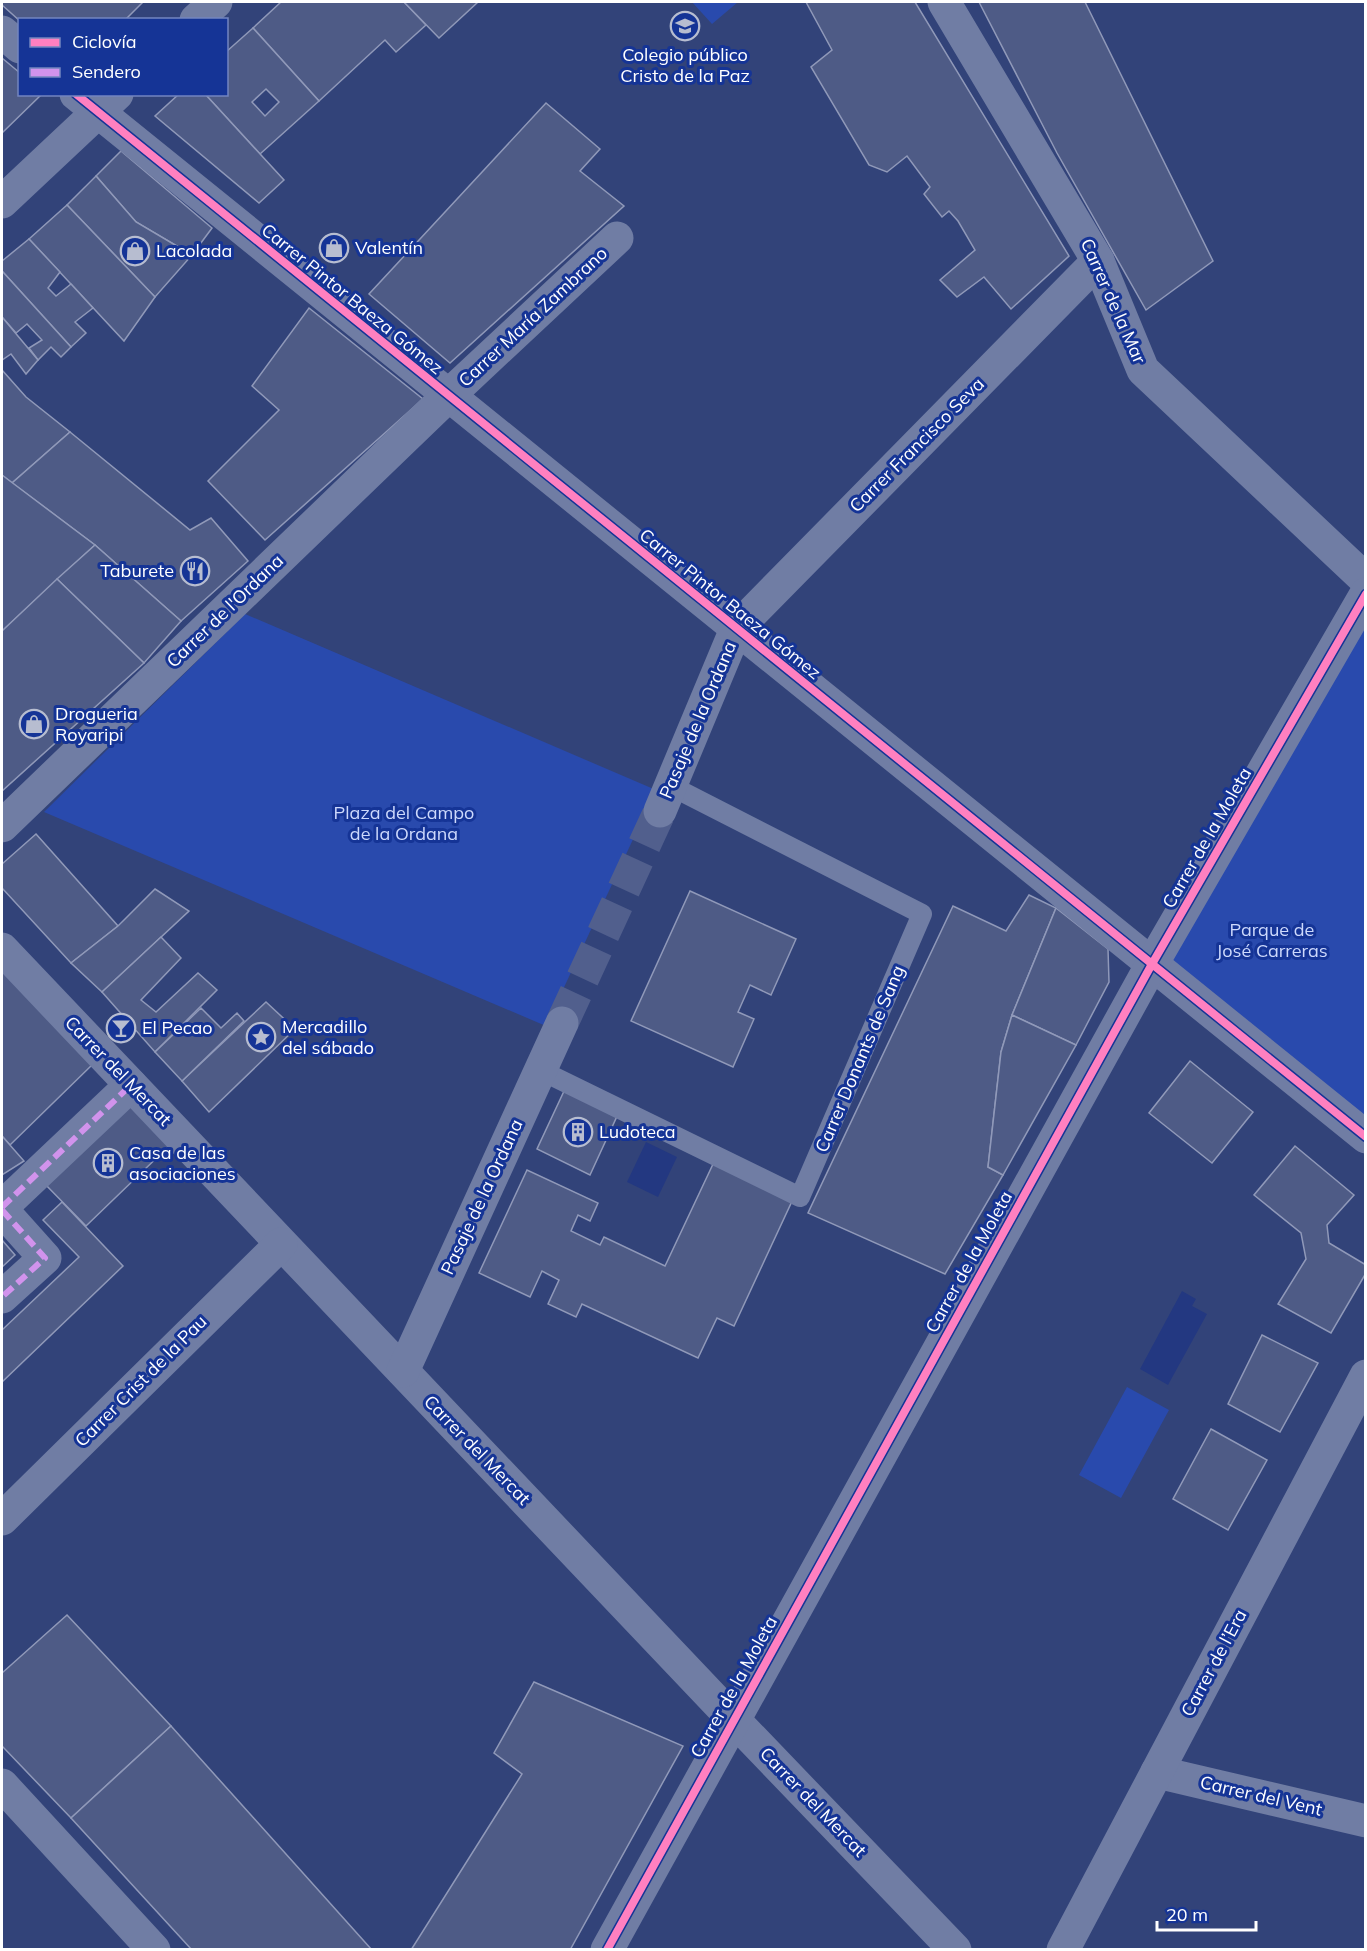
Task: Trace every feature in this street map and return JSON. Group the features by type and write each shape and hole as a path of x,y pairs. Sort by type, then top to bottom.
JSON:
{"street":[{"path":"198,18 216,2"},
{"name":"Carrer de la Mar","path":"944,2 1098,261 1143,370 1365,580"},
{"path":"2,32 18,45"},
{"path":"2,202 96,101"},
{"name":"Carrer Pintor Baeza Gómez","path":"96,101 448,396 1365,1137"},
{"name":"Carrer María Zambrano","path":"448,396 617,238"},
{"name":"Carrer Francisco Seva","path":"736,629 1098,261"},
{"name":"Carrer de l'Ordana","path":"2,826 448,396"},
{"name":"Carrer de la Moleta","path":"607,1950 1152,964 1365,594"},
{"name":"Pasaje de la Ordana","path":"665,799 736,629"},
{"name":"Carrer del Mercat","path":"2,949 955,1950"},
{"name":"Pasaje de la Ordana","path":"403,1371 562,1023"},
{"path":"2,1297 45,1258 2,1208 131,1085"},
{"name":"Carrer Crist de la Pau","path":"2,1519 281,1244"},
{"name":"Carrer de l’Era","path":"1063,1950 1365,1376"},
{"name":"Carrer del Vent","path":"1157,1772 1365,1821"},
{"path":"2,1785 154,1950"}],"lane":[{"name":"Carrer Donants de Sang","path":"540,1070 800,1197 922,914 665,799"}],"green space":[{"path":"692,2 738,2 712,24"},
{"name":"Parque de José Carreras","path":"1365,594 1365,1137 1152,964"},
{"name":"Plaza del Campo de la Ordana","path":"245,614 656,790 546,1026 44,812"},
{"path":"1127,1387 1169,1410 1121,1498 1079,1475"}],"shaded area":[{"path":"646,1142 677,1157 658,1197 627,1182"},
{"path":"1182,1291 1196,1299 1192,1306 1207,1314 1168,1385 1140,1369"}],"building":[{"path":"2,2 143,2 127,18 18,19 2,5"},
{"path":"281,2 404,2 426,25 396,52 385,40 319,101 253,28"},
{"path":"404,2 478,2 439,38"},
{"path":"806,2 915,2 1069,256 1011,309 984,277 957,297 940,280 975,250 958,221 949,211 942,217 924,194 930,187 907,156 887,172 869,165 811,67 832,50"},
{"path":"979,2 1085,2 1213,261 1146,310 1057,153"},
{"path":"253,28 319,101 260,154 207,96 228,96 228,50","holes":["266,89 279,102 265,116 252,102"]},
{"path":"2,58 18,71 18,96 40,96 2,133"},
{"path":"177,96 207,96 284,180 259,203 155,116"},
{"path":"546,103 600,149 580,171 624,206 450,363 369,294"},
{"path":"121,151 212,228 192,255 136,222 96,176"},
{"path":"96,176 136,222 192,255 155,297 67,205"},
{"path":"67,205 155,297 124,341 29,239"},
{"path":"29,239 60,272 48,288 56,296 71,284 93,308 75,322 86,333 71,347 2,271 2,261"},
{"path":"2,271 71,347 61,357 51,347 38,360 29,348 42,340 27,324 16,333 2,317"},
{"path":"309,308 423,399 265,540 208,481 279,410 252,386"},
{"path":"2,317 38,360 26,374 11,354 2,360"},
{"path":"2,370 26,397 70,432 12,483 2,475"},
{"path":"70,432 190,530 211,518 248,561 181,621 95,545 12,483"},
{"path":"2,475 95,545 2,631"},
{"path":"95,545 181,621 144,663 57,579"},
{"path":"57,579 144,663 2,791 2,631"},
{"path":"36,834 118,926 71,963 2,888 2,864"},
{"path":"155,889 189,911 102,992 71,963 118,926"},
{"path":"690,891 796,939 771,995 750,985 738,1012 754,1019 733,1067 631,1021"},
{"path":"1029,895 1056,908 1012,1015 1001,1052 988,1167 1003,1175 945,1274 808,1213 953,906 1006,931"},
{"path":"1056,908 1108,949 1109,982 1076,1045 1012,1015"},
{"path":"161,937 181,958 141,1000 156,1012 198,973 217,990 155,1052 102,992"},
{"path":"2,967 94,1063 10,1145 2,1136"},
{"path":"266,1002 295,1029 209,1112 182,1081"},
{"path":"201,1008 221,1028 237,1013 244,1021 182,1081 155,1052"},
{"path":"1012,1015 1076,1045 1003,1175 988,1167 1001,1052"},
{"path":"1190,1061 1253,1112 1212,1163 1149,1113"},
{"name":"Ludoteca","path":"565,1089 618,1114 590,1175 537,1149"},
{"name":"Casa de las asociaciones","path":"130,1102 171,1144 86,1226 43,1182"},
{"path":"2,1136 24,1161 2,1175"},
{"path":"1295,1146 1354,1195 1327,1225 1329,1243 1366,1265 1366,1273 1331,1333 1278,1304 1306,1259 1301,1233 1254,1195"},
{"path":"714,1162 793,1199 734,1326 717,1318 698,1358 582,1304 576,1317 548,1304 559,1280 542,1271 530,1297 479,1273 527,1170 598,1203 590,1221 578,1215 571,1231 600,1245 604,1237 665,1266"},
{"path":"62,1202 123,1266 2,1382 2,1330 79,1257 43,1220"},
{"path":"2,1240 15,1255 2,1267"},
{"path":"1262,1335 1318,1363 1280,1432 1228,1404"},
{"path":"1211,1429 1267,1460 1228,1530 1173,1499"},
{"path":"67,1615 171,1726 71,1818 2,1746 2,1673"},
{"path":"534,1682 683,1746 570,1950 411,1950 522,1774 494,1753"},
{"path":"171,1726 372,1950 192,1950 71,1818"}],"tunnel":[{"path":"562,1023 660,811"}],"marked path":[{"path":"2,1207 131,1085"},
{"path":"2,1210 45,1258 2,1297"}],"cycle path":[{"path":"78,96 1366,1137"},
{"path":"607,1950 1152,964 1366,594"}],"place":[{"name":"Colegio público Cristo de la Paz","path":"685,26"},
{"name":"Valentín","path":"334,248"},
{"name":"Lacolada","path":"135,251"},
{"name":"Taburete","path":"195,571"},
{"name":"Drogueria Royaripi","path":"34,724"},
{"name":"El Pecao","path":"121,1028"},
{"name":"Mercadillo del sábado","path":"261,1037"},
{"name":"Ludoteca","path":"578,1132"},
{"name":"Casa de las asociaciones","path":"108,1163"}]}
